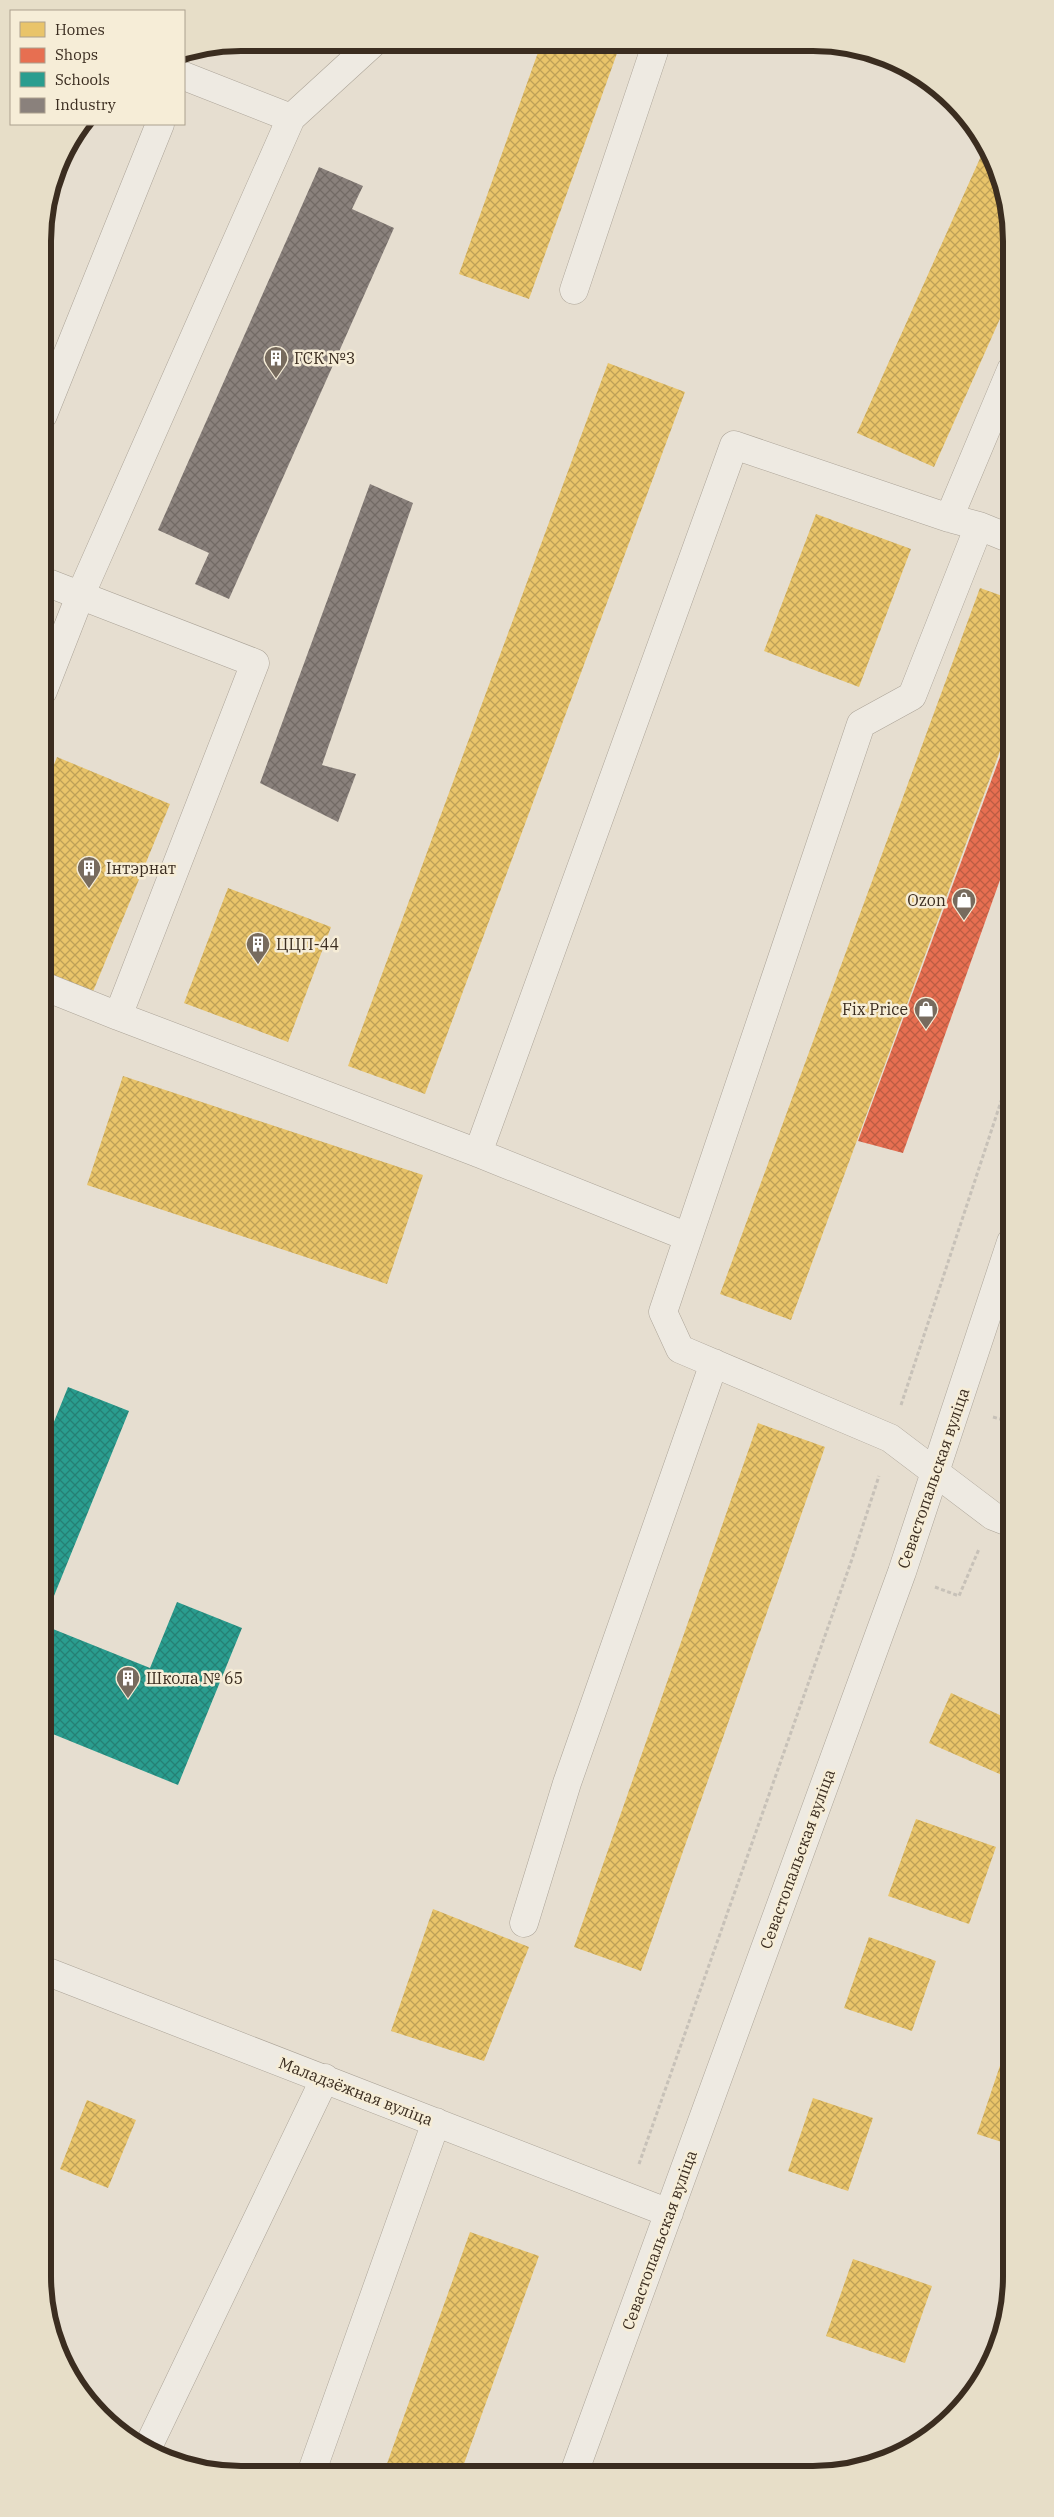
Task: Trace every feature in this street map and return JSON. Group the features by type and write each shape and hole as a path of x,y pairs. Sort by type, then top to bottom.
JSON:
{"street":[{"path":"51,670 80,596 292,118 365,51"},
{"path":"574,290 654,51"},
{"path":"185,76 292,118"},
{"path":"51,395 160,125"},
{"path":"949,518 1003,391"},
{"path":"478,1152 734,445 1003,535"},
{"path":"979,526 912,696 861,724 663,1312 680,1349 890,1438 993,1516 1003,1520"},
{"path":"51,584 255,663 118,1016"},
{"path":"51,989 478,1152 688,1237"},
{"name":"Севастопальская вуліца","path":"577,2466 902,1572 1003,1266"},
{"path":"524,1923 567,1783 714,1363"},
{"name":"Маладзёжная вуліца","path":"51,1973 325,2078 669,2214"},
{"path":"149,2442 325,2078"},
{"path":"314,2466 436,2122"}],"path":[{"path":"908,1383 1003,1095"},
{"path":"993,1417 1003,1420"},
{"path":"628,2198 852,1558"}],"building: Homes":[{"path":"539,51 618,51 529,299 459,274"},
{"path":"982,155 993,180 1001,217 1003,312 934,467 857,433"},
{"path":"608,363 685,392 425,1094 348,1066"},
{"path":"816,514 911,549 859,687 764,651"},
{"path":"980,588 1003,596 1003,743 791,1320 720,1294"},
{"name":"Інтэрнат","path":"57,757 170,804 92,994 51,977 51,772"},
{"name":"ЦЦП-44","path":"228,888 331,927 288,1042 184,1003"},
{"path":"123,1076 423,1175 387,1284 87,1185"},
{"path":"758,1423 825,1447 641,1971 574,1947"},
{"path":"951,1693 1003,1716 1003,1775 929,1743"},
{"path":"916,1819 996,1847 969,1924 888,1896"},
{"path":"433,1909 529,1947 484,2061 391,2031"},
{"path":"869,1937 936,1961 912,2031 844,2008"},
{"path":"1003,2057 1003,2142 977,2134"},
{"path":"813,2098 873,2118 848,2191 788,2171"},
{"path":"87,2100 136,2120 108,2188 60,2169"},
{"path":"470,2232 539,2256 463,2466 386,2466"},
{"path":"853,2259 932,2286 905,2363 826,2336"}],"building: Shops":[{"path":"1003,749 1003,872 903,1153 858,1141"}],"building: Schools":[{"path":"68,1387 129,1411 51,1603 51,1429"},
{"name":"Школа № 65","path":"177,1602 242,1628 178,1785 51,1733 51,1628 150,1668"}],"building: Industry":[{"name":"ГСК №3","path":"319,167 363,186 352,209 394,228 229,599 195,584 209,553 158,530"},
{"path":"370,484 413,503 322,765 356,774 338,822 260,783"}],"place":[{"name":"ГСК №3","path":"276,379"},
{"name":"Інтэрнат","path":"89,889"},
{"name":"Ozon","path":"964,921"},
{"name":"ЦЦП-44","path":"258,965"},
{"name":"Fix Price","path":"926,1030"},
{"name":"Школа № 65","path":"128,1699"}]}
